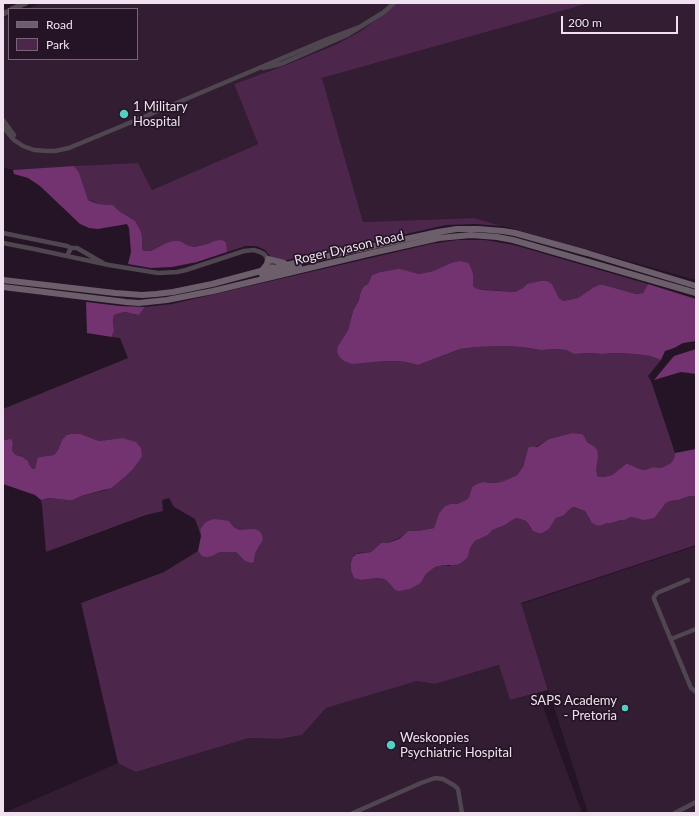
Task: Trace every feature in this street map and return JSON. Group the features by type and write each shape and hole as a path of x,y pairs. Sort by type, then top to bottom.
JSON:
{"main road":[{"name":"Roger Dyason Road","path":"3,280 115,293 156,294 212,284 258,272 273,270 288,264 438,232 457,229 478,229 515,233 696,286"},
{"name":"Roger Dyason Road","path":"3,287 139,303 167,300 213,291 439,238 483,236 513,240 696,293"},
{"path":"213,291 273,270 345,256 372,253"},
{"path":"585,260 587,253"},
{"path":"258,272 266,266 268,259 288,264"}],"street":[{"path":"14,8 26,3"},
{"path":"3,126 11,137 23,146 47,151 68,148 259,68 267,68 281,64 347,35 384,12 394,3"},
{"path":"3,120 13,134 29,148"},
{"path":"3,233 77,248 108,265"},
{"path":"3,243 108,265 158,273 177,272 250,250 260,252 268,259 273,270"},
{"path":"67,256 71,248"},
{"path":"688,580 657,593 654,599 692,689 696,692"},
{"path":"671,639 696,629"},
{"path":"352,813 435,778 443,779 458,789 462,813"},
{"path":"675,813 696,802"}],"shaded area":[{"name":"1 Military Hospital","path":"41,3 397,3 361,31 335,45 234,84 258,144 152,190 138,163 13,170 3,167 3,19 8,17 8,60 138,60 138,8 29,8"},
{"path":"590,3 696,3 696,280 474,218 363,222 322,78"},
{"path":"74,166 79,173 88,200 98,204 113,205 119,211 135,221 141,232 142,249 144,251 151,251 173,241 180,241 194,247 221,240 226,243 227,252 197,262 172,267 151,268 128,264 131,252 129,228 127,224 98,229 89,228 80,224 40,186 28,178 14,174 13,170"},
{"path":"460,261 468,263 470,266 473,274 473,286 477,289 515,292 527,284 547,281 552,284 559,298 563,301 578,298 599,285 636,294 643,293 648,284 696,299 696,341 683,343 665,351 661,360 650,356 635,354 574,354 566,350 541,350 505,346 460,349 418,365 394,361 352,364 344,361 339,356 337,352 338,346 348,330 353,311 359,300 362,289 368,284 372,275 397,269 419,274 433,271 451,263"},
{"path":"86,302 145,307 139,315 126,312 114,315 114,330 112,337 87,333"},
{"path":"696,349 696,374 681,372 654,380 674,356"},
{"path":"572,433 582,434 587,442 597,450 598,456 596,470 598,477 612,475 626,464 645,470 653,467 661,468 671,463 675,453 696,449 696,496 690,496 666,503 654,518 644,520 631,517 625,520 607,523 600,526 592,523 585,511 574,507 563,516 556,518 549,529 542,533 533,531 526,521 517,518 492,530 488,535 475,541 470,548 468,557 459,564 435,567 426,574 419,584 410,589 399,591 395,590 384,579 377,578 362,580 354,578 351,570 351,563 356,554 371,552 381,543 388,543 399,539 408,531 434,528 439,513 445,506 457,504 466,500 469,497 472,487 483,482 501,482 517,475 523,467 529,447 537,447 549,439"},
{"path":"81,434 99,441 122,438 136,442 141,448 142,457 125,477 111,488 81,496 73,500 49,498 41,500 35,495 3,484 3,440 11,439 13,443 13,452 16,455 23,457 28,461 33,469 35,469 37,459 39,457 54,455 62,440 67,435"},
{"path":"214,519 229,521 239,530 255,529 261,533 263,539 255,554 254,562 251,563 245,561 236,552 220,552 212,556 202,556 198,551 201,536 200,530 205,523"},
{"name":"SAPS Academy - Pretoria","path":"696,546 696,813 588,813 521,604"},
{"name":"Weskoppies Psychiatric Hospital","path":"500,665 510,700 538,693 582,813 4,813 118,763 137,772 249,738 280,739 302,735 326,708 417,681 435,684"}],"green space":[{"path":"397,3 590,3 322,78 363,222 474,218 502,226 475,224 446,225 282,261 273,259 265,250 256,246 246,246 227,252 227,249 214,241 194,247 180,241 164,244 151,251 144,251 142,249 142,239 132,219 119,211 113,205 98,204 88,200 74,166 138,163 152,190 258,144 234,84 335,45 361,31"},
{"path":"457,240 485,240 514,245 648,284 643,293 636,294 604,285 596,286 578,298 563,301 559,298 552,284 527,284 515,292 477,289 473,286 473,274 451,263 433,271 419,274 397,269 380,272 372,275 368,284 362,289 359,300 353,311 348,330 338,346 383,361 406,362 418,365 460,349 476,347 505,346 541,350 566,350 574,354 615,353 650,356 661,360 648,376 675,453 674,458 671,463 661,468 653,467 645,470 626,464 612,475 598,477 596,470 595,447 587,442 582,434 572,433 549,439 527,452 523,467 517,475 501,482 483,482 472,487 469,497 466,500 457,504 445,506 439,513 434,528 408,531 399,538 388,543 381,543 371,552 358,553 354,555 353,557 362,580 377,578 384,579 395,590 422,581 426,574 435,567 445,565 449,566 465,560 468,557 470,548 475,541 488,535 491,530 505,525 517,518 526,521 531,529 549,529 556,518 563,516 574,507 585,511 590,520 600,526 607,523 625,520 631,517 640,519 656,516 666,503 670,501 696,496 696,545 521,603 548,690 510,700 499,665 435,684 417,681 326,708 302,735 280,739 249,738 136,772 118,763 81,603 164,572 198,551 212,556 220,552 236,552 245,561 254,562 255,554 260,545 250,530 239,530 229,521 200,530 201,536 195,519 174,507 169,498 162,500 163,511 146,515 46,552 41,500 49,498 73,500 81,496 106,490 125,477 142,457 122,438 99,441 81,434 62,440 54,455 39,457 37,459 35,469 33,469 28,461 13,452 13,443 10,439 3,440 3,409 128,358 120,338 112,337 114,327 113,320 114,315 116,314 126,312 136,315 141,313 145,307 172,304 431,244"}],"place":[{"name":"1 Military Hospital","path":"124,114"},
{"name":"SAPS Academy - Pretoria","path":"625,708"},
{"name":"Weskoppies Psychiatric Hospital","path":"391,745"}]}
